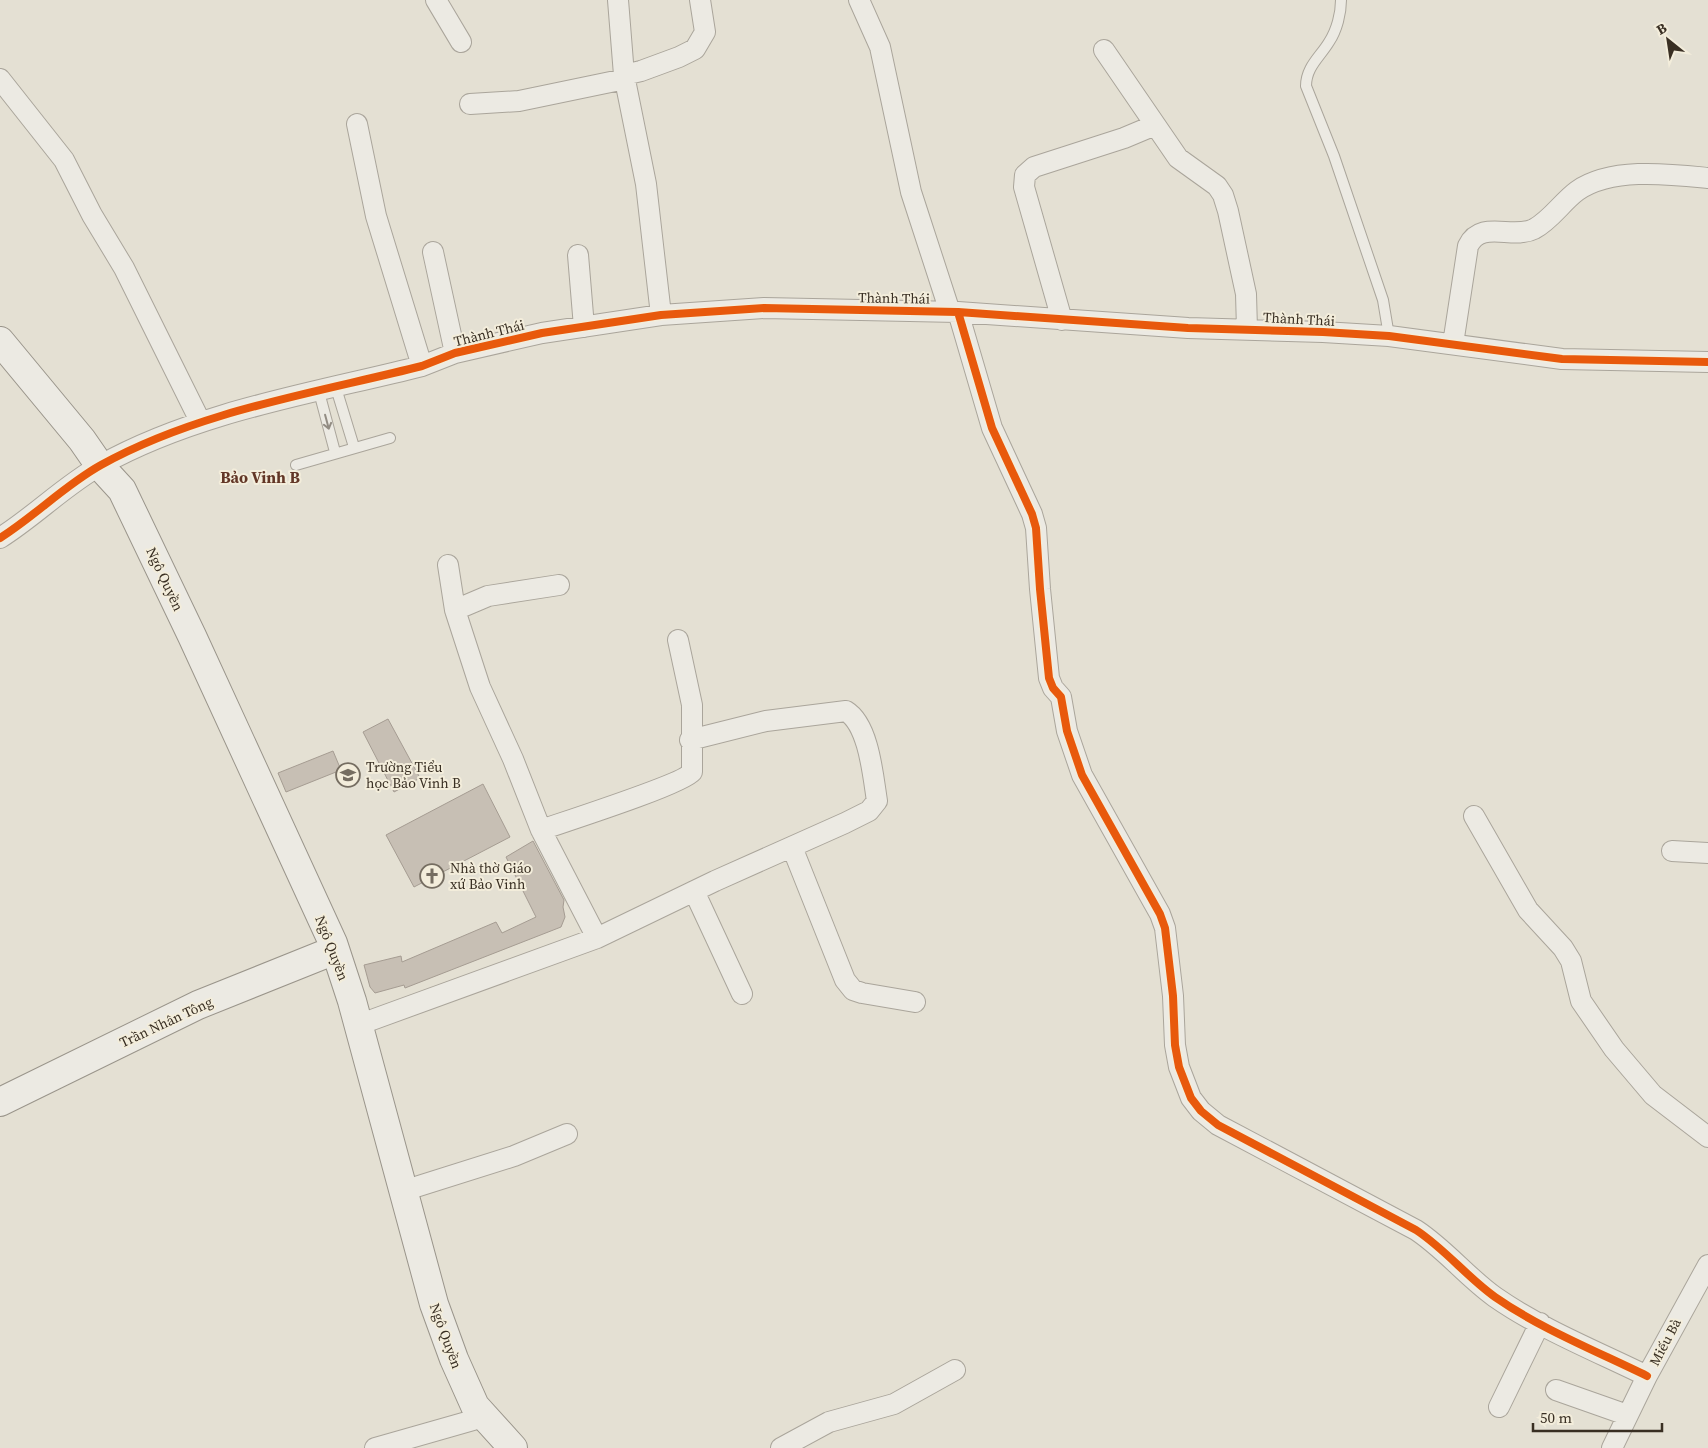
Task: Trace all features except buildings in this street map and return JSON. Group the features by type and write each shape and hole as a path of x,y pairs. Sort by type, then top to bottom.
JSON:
{"street":[{"path":"436,0 461,42"},
{"path":"618,0 624,77 646,184 662,315"},
{"path":"470,104 519,101 624,77 694,49 706,32 700,0"},
{"path":"859,0 880,47 911,192 954,312 992,428 1029,506 1036,528 1049,678 1053,688 1061,697 1067,731 1082,775 1152,896 1165,928 1173,996 1174,1045 1179,1067 1191,1098 1201,1111 1218,1125 1416,1230 1478,1285 1523,1315 1647,1376"},
{"path":"1104,50 1178,158 1217,186 1223,195 1246,294 1247,329"},
{"path":"0,79 64,160 92,215 124,268 200,421"},
{"path":"357,124 376,216 422,366"},
{"path":"1062,320 1024,187 1025,175 1034,167 1124,138 1155,125"},
{"path":"1453,344 1468,246 1471,240 1480,233 1533,229 1576,192 1593,181 1662,173 1708,178"},
{"path":"433,252 455,354"},
{"path":"578,255 584,327"},
{"name":"Thành Thái","path":"0,538 100,466 160,436 200,421 422,366 455,354 542,333 662,315 764,308 954,312 1188,328 1389,336 1562,359 1708,362"},
{"name":"Ngô Quyền","path":"0,342 82,440 100,466 122,490 146,537 335,950 358,1025 403,1191 412,1216 434,1304 454,1359 467,1390 484,1417 513,1448"},
{"path":"448,565 455,610 480,687 513,759 541,830 597,938"},
{"path":"455,610 488,596 559,585"},
{"path":"541,830 689,776 692,767 690,740 692,705 678,640"},
{"path":"358,1025 597,938 870,810 877,801 869,753 855,718 846,711 833,711 766,721 690,740"},
{"path":"1474,816 1528,910 1563,948 1571,961 1581,1001 1614,1049 1653,1095 1708,1137"},
{"path":"792,847 845,980 853,990 862,993 916,1002"},
{"path":"1672,851 1708,853"},
{"path":"694,891 742,994"},
{"name":"Trần Nhân Tông","path":"0,1102 198,1005 335,950"},
{"path":"403,1191 514,1156 567,1134"},
{"name":"Miếu Bà","path":"1612,1448 1647,1376 1708,1265"},
{"path":"1500,1407 1540,1323"},
{"path":"781,1448 829,1422 894,1404 954,1370"},
{"path":"1556,1390 1627,1415"},
{"path":"375,1448 484,1417"}],"lane":[{"path":"1341,0 1337,24 1330,41 1309,71 1306,77 1306,86 1334,156 1383,300 1389,336"},
{"path":"327,390 354,447"},
{"path":"327,390 335,452"},
{"path":"296,465 335,452 390,438"}],"cycle path":[{"path":"0,538 101,465 138,446 217,417 258,405 422,366 455,353 542,333 661,315 764,308 958,312 1188,328 1389,336 1562,359 1708,362"},
{"path":"958,312 992,428 1032,514 1036,528 1049,678 1053,688 1061,697 1067,731 1082,775 1160,914 1165,928 1173,996 1175,1045 1179,1067 1191,1098 1201,1111 1218,1125 1416,1230 1485,1289 1513,1309 1569,1339 1647,1376"}],"place":[{"name":"Trường Tiểu học Bảo Vinh B","path":"348,775"},
{"name":"Nhà thờ Giáo xứ Bảo Vinh","path":"432,876"}],"district":[{"name":"Bảo Vinh B","path":"260,477"}]}
